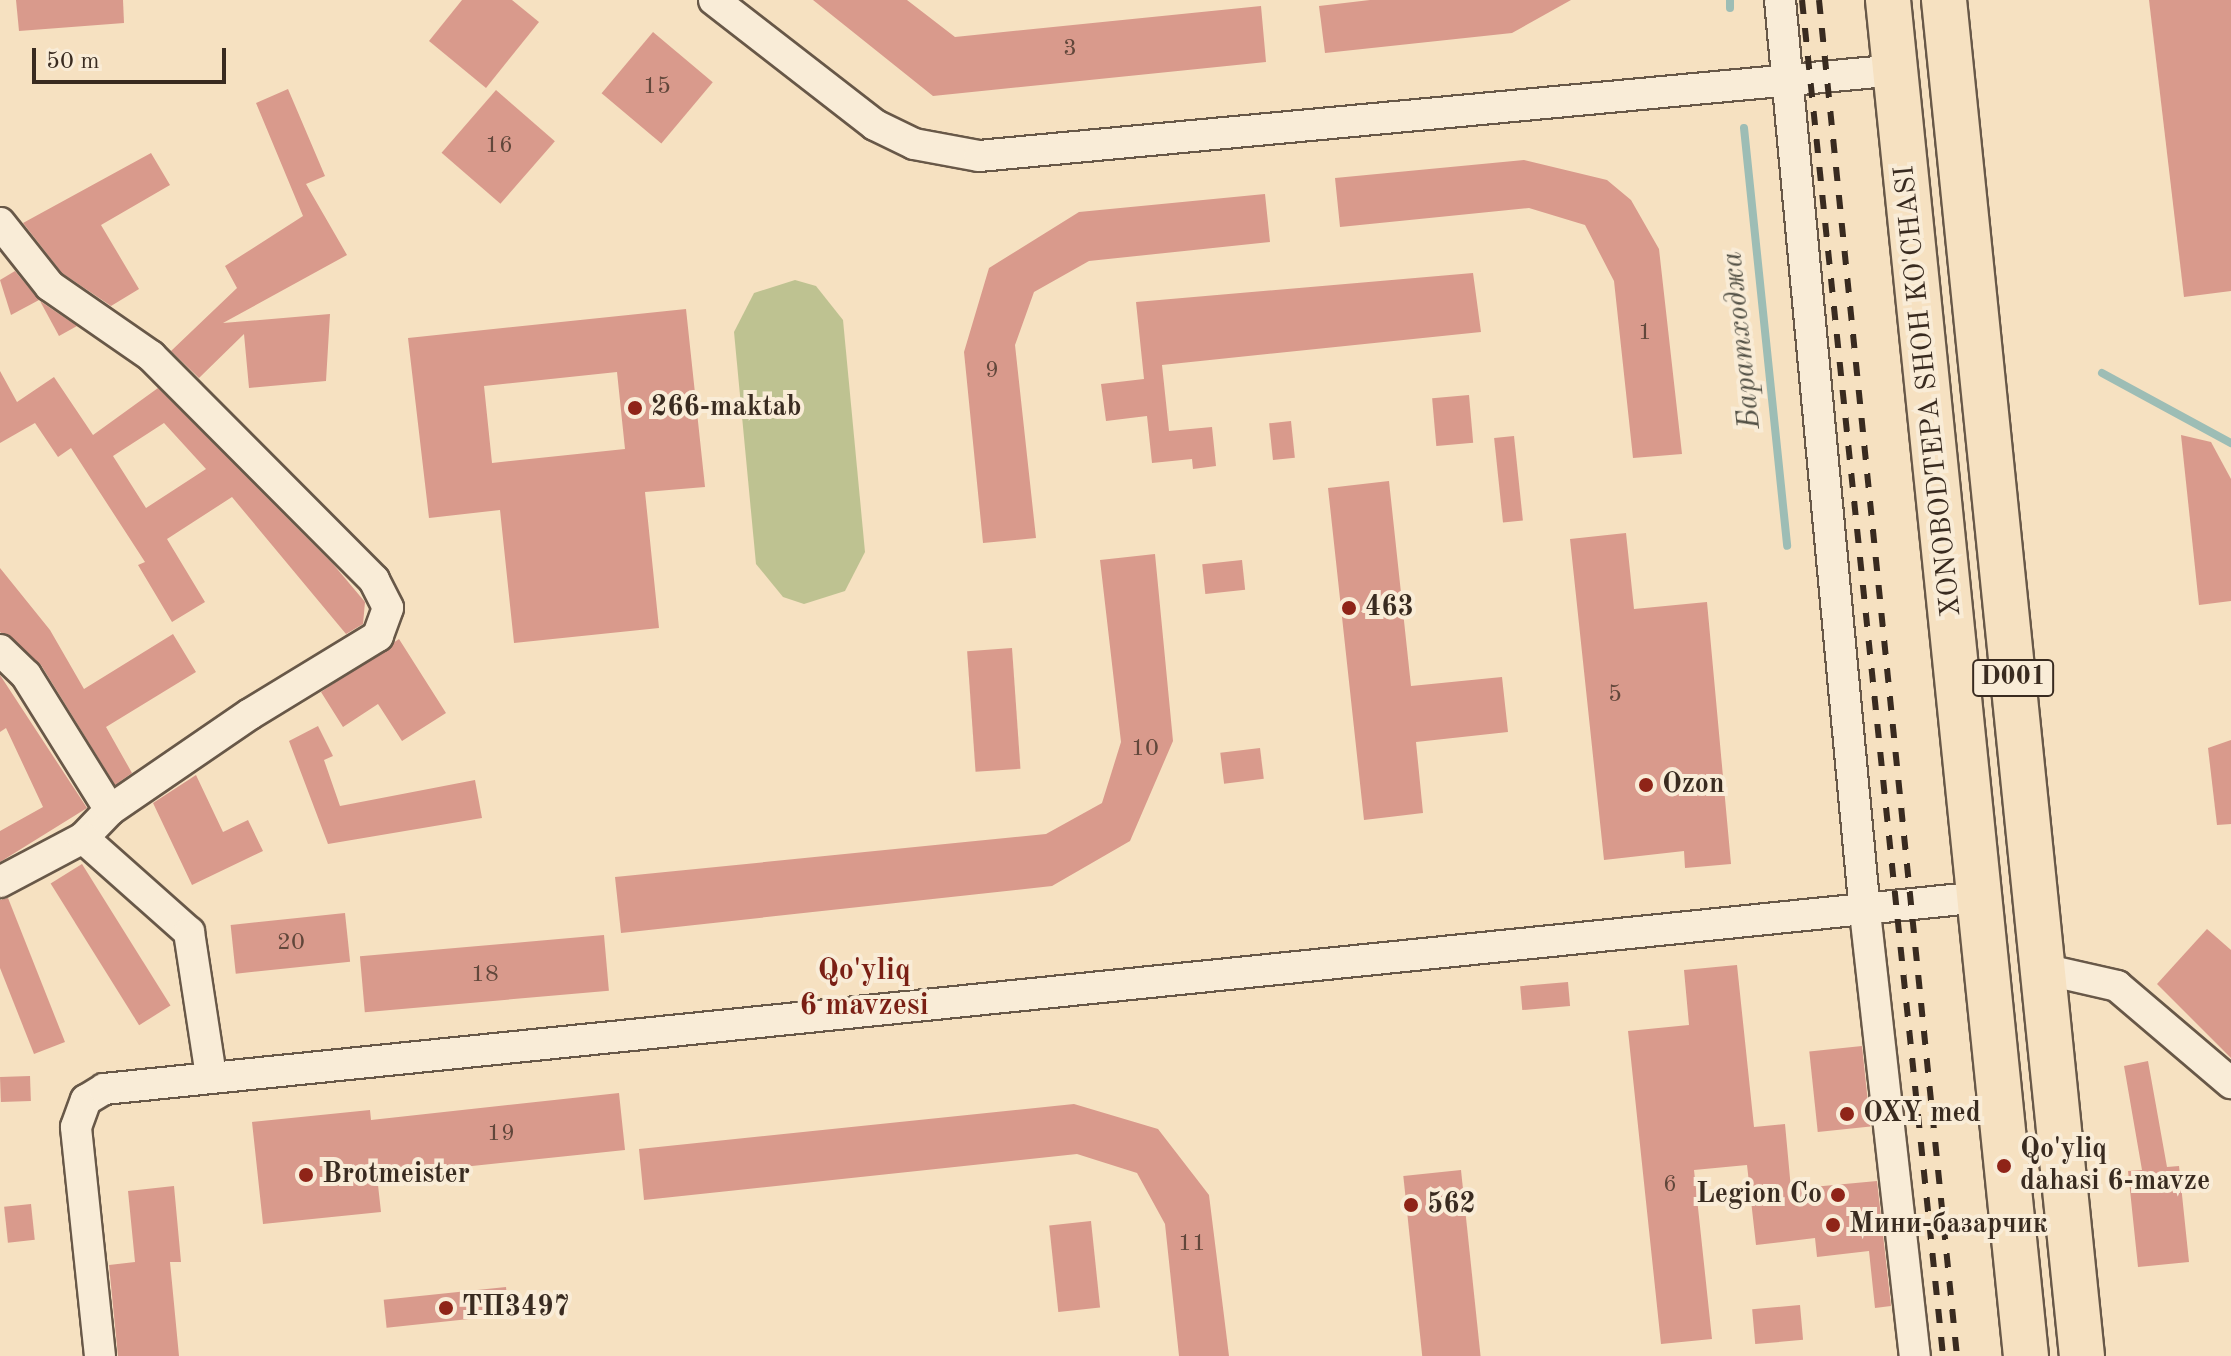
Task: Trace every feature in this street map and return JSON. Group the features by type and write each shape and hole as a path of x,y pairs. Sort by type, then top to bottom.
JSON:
{"highway":[{"name":"XONOBODTEPA SHOH KO'CHASI","path":"1888,0 2026,1356"},
{"name":"XONOBODTEPA SHOH KO'CHASI","path":"1944,0 2082,1356"},
{"path":"1958,678 2013,672"}],"street":[{"path":"714,0 875,125 957,155 1897,70"},
{"path":"1780,0 1865,912 1915,1356"},
{"path":"0,223 50,286 151,356 374,580 388,608 378,636 110,810 83,838 0,882"},
{"path":"0,650 26,675 110,810"},
{"path":"83,838 189,932 211,1076"},
{"path":"100,1356 78,1155 81,1108 104,1089 1865,912 1981,897"},
{"path":"2043,969 2117,986 2231,1083"}],"green space":[{"path":"795,280 816,286 843,320 865,552 845,591 804,604 783,597 756,564 734,332 754,293"}],"building":[{"path":"16,0 123,0 124,23 19,31"},
{"path":"462,0 512,0 539,22 486,88 429,41"},
{"path":"813,0 907,0 955,37 1261,6 1266,62 933,96"},
{"path":"1370,0 1571,0 1512,33 1325,53 1319,6"},
{"path":"2149,0 2231,0 2231,291 2184,297"},
{"path":"653,32 713,82 661,143 602,93"},
{"path":"288,89 325,176 306,184 347,255 223,323 330,314 326,381 249,388 244,334 199,378 171,351 237,288 225,266 303,216 256,103"},
{"path":"496,90 555,141 500,204 442,153"},
{"path":"151,153 170,185 101,225 139,289 111,306 62,273 23,223"},
{"path":"1524,160 1607,180 1631,200 1659,249 1682,454 1633,458 1614,281 1585,225 1529,208 1340,227 1335,178"},
{"path":"1265,194 1270,242 1089,261 1034,292 1015,345 1036,538 983,543 964,352 989,268 1079,212"},
{"path":"15,271 39,300 11,315 0,280"},
{"path":"1473,273 1481,332 1162,365 1169,431 1212,427 1216,466 1193,469 1192,459 1152,463 1147,416 1106,421 1101,384 1144,379 1136,302"},
{"path":"40,301 77,326 59,336"},
{"path":"686,309 705,487 645,492 659,628 514,643 500,510 429,518 408,338","holes":["617,372 625,449 492,463 484,386"]},
{"path":"0,371 17,402 54,377 93,435 158,388 333,564 365,602 363,624 346,634 232,497 167,539 205,602 172,622 138,565 145,562 71,448 58,457 35,423 0,443","holes":["164,423 206,469 146,508 113,456"]},
{"path":"1469,395 1473,443 1436,446 1432,398"},
{"path":"1291,421 1295,458 1273,460 1269,423"},
{"path":"2181,435 2211,442 2231,479 2231,601 2199,605"},
{"path":"1514,436 1523,521 1503,523 1494,438"},
{"path":"1389,481 1411,686 1502,677 1508,732 1416,742 1423,813 1364,820 1328,488"},
{"path":"1626,533 1634,609 1707,602 1731,864 1685,868 1684,851 1604,860 1570,539"},
{"path":"1155,554 1173,741 1130,841 1052,886 621,933 615,877 1046,834 1102,803 1121,742 1100,560"},
{"path":"1242,560 1245,590 1205,594 1202,564"},
{"path":"0,568 50,630 84,689 173,634 196,672 106,727 132,773 115,785 41,665 0,632"},
{"path":"399,639 446,713 402,741 378,704 343,727 321,692"},
{"path":"1012,648 1020,769 976,772 967,651"},
{"path":"0,675 87,808 0,862 0,831 43,807 6,728 0,732"},
{"path":"318,726 333,756 324,760 340,806 475,780 482,818 328,844 289,741"},
{"path":"2231,740 2231,824 2217,825 2208,748"},
{"path":"1260,748 1264,779 1224,784 1220,753"},
{"path":"196,775 223,832 248,820 263,851 192,885 153,803"},
{"path":"82,864 170,1006 139,1025 51,884"},
{"path":"8,898 65,1042 34,1054 0,968 0,900"},
{"path":"345,913 350,962 236,974 231,925"},
{"path":"2207,929 2231,950 2231,1058 2157,984"},
{"path":"604,935 609,991 365,1012 360,956"},
{"path":"1737,965 1754,1127 1785,1124 1791,1189 1877,1181 1891,1306 1875,1308 1869,1251 1817,1257 1815,1238 1756,1245 1747,1165 1694,1170 1712,1339 1661,1344 1628,1031 1689,1025 1684,970"},
{"path":"1568,982 1570,1006 1522,1010 1520,986"},
{"path":"1862,1046 1870,1127 1818,1132 1809,1052"},
{"path":"2148,1061 2167,1167 2179,1166 2189,1262 2138,1267 2128,1171 2142,1170 2124,1066"},
{"path":"30,1076 31,1101 1,1102 0,1077"},
{"path":"619,1093 625,1150 377,1176 381,1212 263,1224 252,1122 370,1110 371,1120"},
{"path":"1074,1104 1158,1129 1209,1195 1229,1356 1179,1356 1165,1224 1137,1173 1077,1154 644,1200 639,1149"},
{"path":"1461,1170 1481,1356 1422,1356 1403,1176"},
{"path":"174,1186 181,1262 170,1262 179,1356 118,1356 109,1265 135,1262 128,1191"},
{"path":"31,1204 35,1240 8,1243 4,1207"},
{"path":"1091,1221 1100,1308 1058,1312 1049,1225"},
{"name":"ТП3497","path":"506,1287 509,1315 387,1328 384,1300"},
{"path":"1800,1305 1803,1340 1755,1344 1752,1309"}],"waterway":[{"name":"Баратходжа","path":"1730,0 1730,8"},
{"name":"Баратходжа","path":"1744,128 1787,546"},
{"path":"2102,373 2231,443"}],"railway":[{"path":"1802,0 1943,1356"},
{"path":"1819,0 1957,1356"}],"place":[{"name":"266-maktab","path":"635,408"},
{"name":"463","path":"1349,608"},
{"name":"Ozon","path":"1646,785"},
{"name":"OXY med","path":"1847,1114"},
{"name":"Qo'yliq dahasi 6-mavze","path":"2004,1166"},
{"name":"Brotmeister","path":"306,1175"},
{"name":"Legion Co","path":"1838,1195"},
{"name":"562","path":"1411,1205"},
{"name":"Мини-базарчик","path":"1833,1225"},
{"name":"ТП3497","path":"446,1308"}],"district":[{"name":"Qo'yliq 6 mavzesi","path":"864,988"}]}
